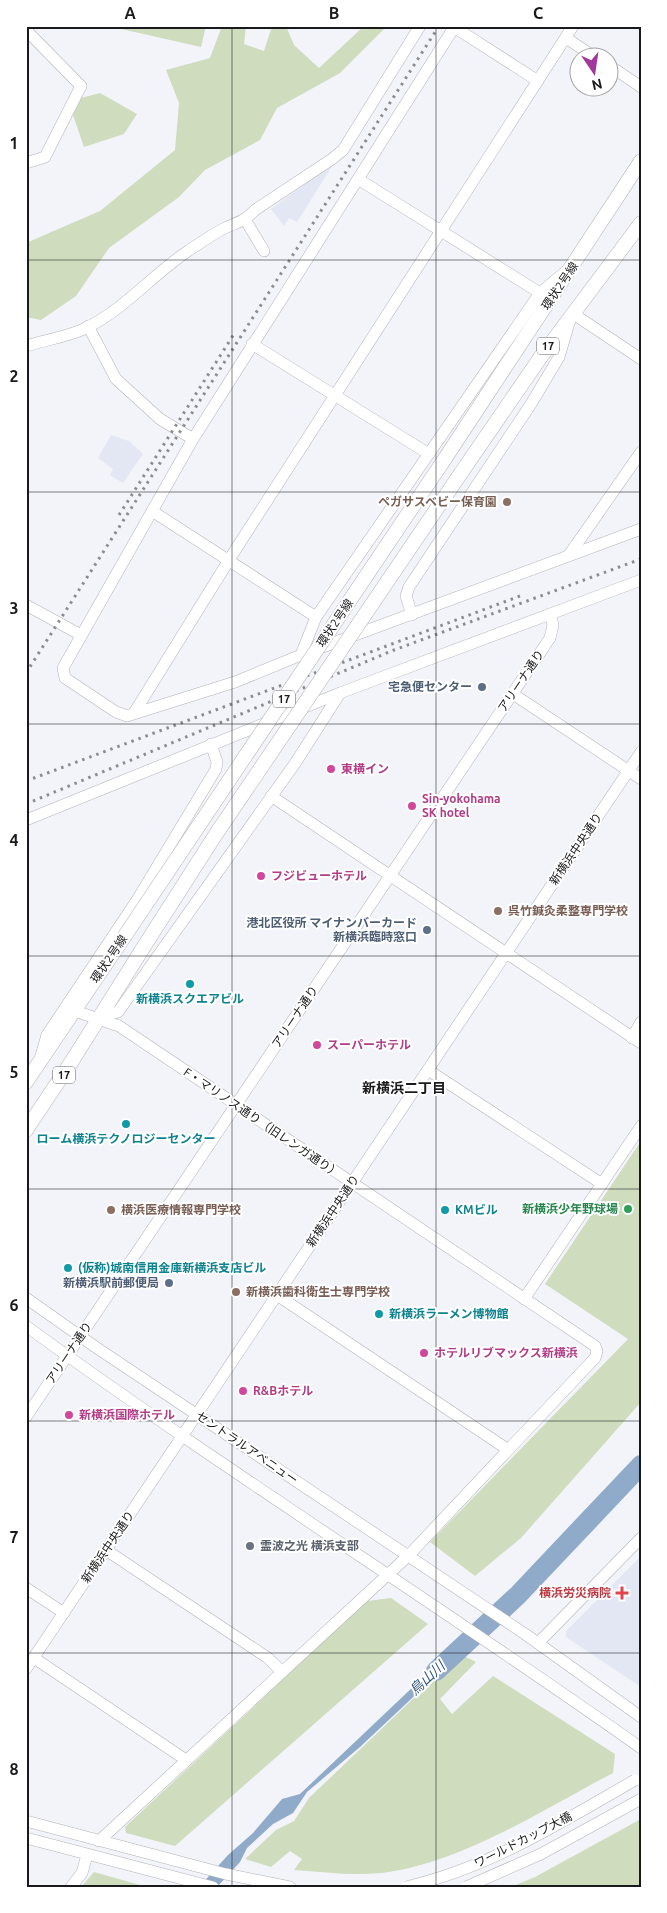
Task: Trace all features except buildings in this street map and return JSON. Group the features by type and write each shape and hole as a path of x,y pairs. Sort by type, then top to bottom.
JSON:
{"main road":[{"name":"環状2号線","path":"26,1082 575,264 641,161"},
{"name":"環状2号線","path":"26,1130 72,1062 98,1017 216,834 572,313 641,222"}],"street":[{"path":"26,346 62,337 88,326 132,298 162,270 188,251 224,228 246,220 255,210 343,150 420,26"},
{"path":"134,713 334,396 442,232 573,26"},
{"path":"538,81 455,27 193,439 63,668 65,678 116,712 128,716 235,682 301,655 641,529"},
{"path":"26,30 81,86 44,157 26,163"},
{"path":"566,38 581,48"},
{"path":"620,73 641,87"},
{"path":"358,179 540,293"},
{"path":"246,220 264,251"},
{"path":"301,655 316,617 540,293 575,264"},
{"path":"412,615 406,596 409,587 531,404 559,357 572,313 641,359"},
{"path":"88,326 116,379 160,419 193,439"},
{"path":"252,344 429,454"},
{"path":"569,556 641,452"},
{"path":"152,511 316,617"},
{"path":"26,820 340,693 641,580"},
{"path":"26,605 81,636"},
{"name":"アリーナ通り","path":"26,1416 550,638 553,625 550,614"},
{"path":"98,1017 118,1012 272,796 340,693"},
{"path":"513,694 641,779"},
{"path":"38,1064 47,1034 137,900 216,769 217,762 211,744"},
{"name":"新横浜中央通り","path":"26,1669 641,752"},
{"path":"272,796 637,1040 641,1022"},
{"name":"F・マリノス通り（旧レンガ通り）","path":"74,1011 98,1017 119,1026 595,1346 597,1351 595,1358 507,1449"},
{"path":"428,1070 602,1184"},
{"path":"524,1299 641,1126"},
{"path":"100,1841 408,1556 507,1449 277,1295"},
{"name":"セントラルアベニュー","path":"26,1298 197,1415 525,1634 641,1717"},
{"name":"セントラルアベニュー","path":"26,1326 182,1436 506,1653 641,1748"},
{"path":"538,1644 641,1538"},
{"path":"106,1550 268,1658 282,1672"},
{"path":"26,1588 64,1613"},
{"path":"34,1658 186,1760"},
{"name":"ワールドカップ大橋","path":"406,1887 444,1877 484,1861 638,1778"},
{"name":"ワールドカップ大橋","path":"466,1887 534,1857 641,1799"},
{"path":"26,1821 176,1861 290,1887"},
{"path":"26,1838 213,1887"},
{"path":"71,1887 82,1873 87,1854"}],"shaded area":[{"path":"334,163 297,222 289,218 284,226 271,209"},
{"path":"111,435 129,441 143,454 123,483 110,475 113,469 98,458"},
{"name":"横浜労災病院","path":"641,1556 641,1687 566,1637 566,1631"}],"green space":[{"path":"108,26 206,26 201,47"},
{"path":"222,26 246,26 244,44 264,51 272,26 286,26 294,45 319,68 364,26 387,26 340,73 277,108 260,140 205,170 179,197 109,248 76,296 41,320 26,317 26,243 100,211 175,150 179,103 166,70 210,58"},
{"path":"100,93 137,114 124,134 84,147 72,112 81,98"},
{"path":"641,1141 641,1402 521,1538 475,1576 430,1542 628,1339 545,1284"},
{"path":"391,1598 428,1624 175,1846 126,1833 125,1827 367,1601"},
{"path":"460,1654 476,1662 440,1699 452,1714 493,1676 615,1754 613,1773 501,1833 441,1859 411,1868 381,1873 359,1874 294,1870 302,1859 290,1851 271,1867 245,1859 276,1830 294,1821 309,1798"},
{"path":"641,1819 641,1887 511,1887 535,1877"},
{"path":"94,1872 140,1885 138,1887 81,1887"}],"water":[{"path":"453,1649 458,1655 360,1747 307,1792 293,1813 273,1824 247,1848 240,1862 217,1887 199,1887 228,1855 253,1833 282,1799 300,1794"}],"waterway":[{"name":"鳥山川","path":"436,1671 518,1595 641,1465"}],"railway":[{"path":"26,673 439,26"},
{"path":"119,515 234,334"},
{"path":"26,804 394,650 641,559"},
{"path":"26,781 520,596"}],"place":[{"name":"ペガサスベビー保育園","path":"507,502"},
{"name":"宅急便センター","path":"482,687"},
{"name":"東横イン","path":"331,769"},
{"name":"Sin-yokohama SK hotel","path":"412,806"},
{"name":"フジビューホテル","path":"261,876"},
{"name":"呉竹鍼灸柔整専門学校","path":"498,911"},
{"name":"港北区役所 マイナンバーカード 新横浜臨時窓口","path":"427,930"},
{"name":"新横浜スクエアビル","path":"190,984"},
{"name":"スーパーホテル","path":"317,1045"},
{"name":"ローム横浜テクノロジーセンター","path":"126,1124"},
{"name":"新横浜少年野球場","path":"628,1209"},
{"name":"横浜医療情報専門学校","path":"111,1210"},
{"name":"KMビル","path":"445,1210"},
{"name":"(仮称)城南信用金庫新横浜支店ビル","path":"68,1268"},
{"name":"新横浜駅前郵便局","path":"169,1283"},
{"name":"新横浜歯科衛生士専門学校","path":"236,1292"},
{"name":"新横浜ラーメン博物館","path":"379,1314"},
{"name":"ホテルリブマックス新横浜","path":"424,1353"},
{"name":"R&Bホテル","path":"243,1391"},
{"name":"新横浜国際ホテル","path":"69,1415"},
{"name":"霊波之光 横浜支部","path":"250,1546"},
{"name":"横浜労災病院","path":"622,1593"}],"district":[{"name":"新横浜二丁目","path":"404,1088"}]}
